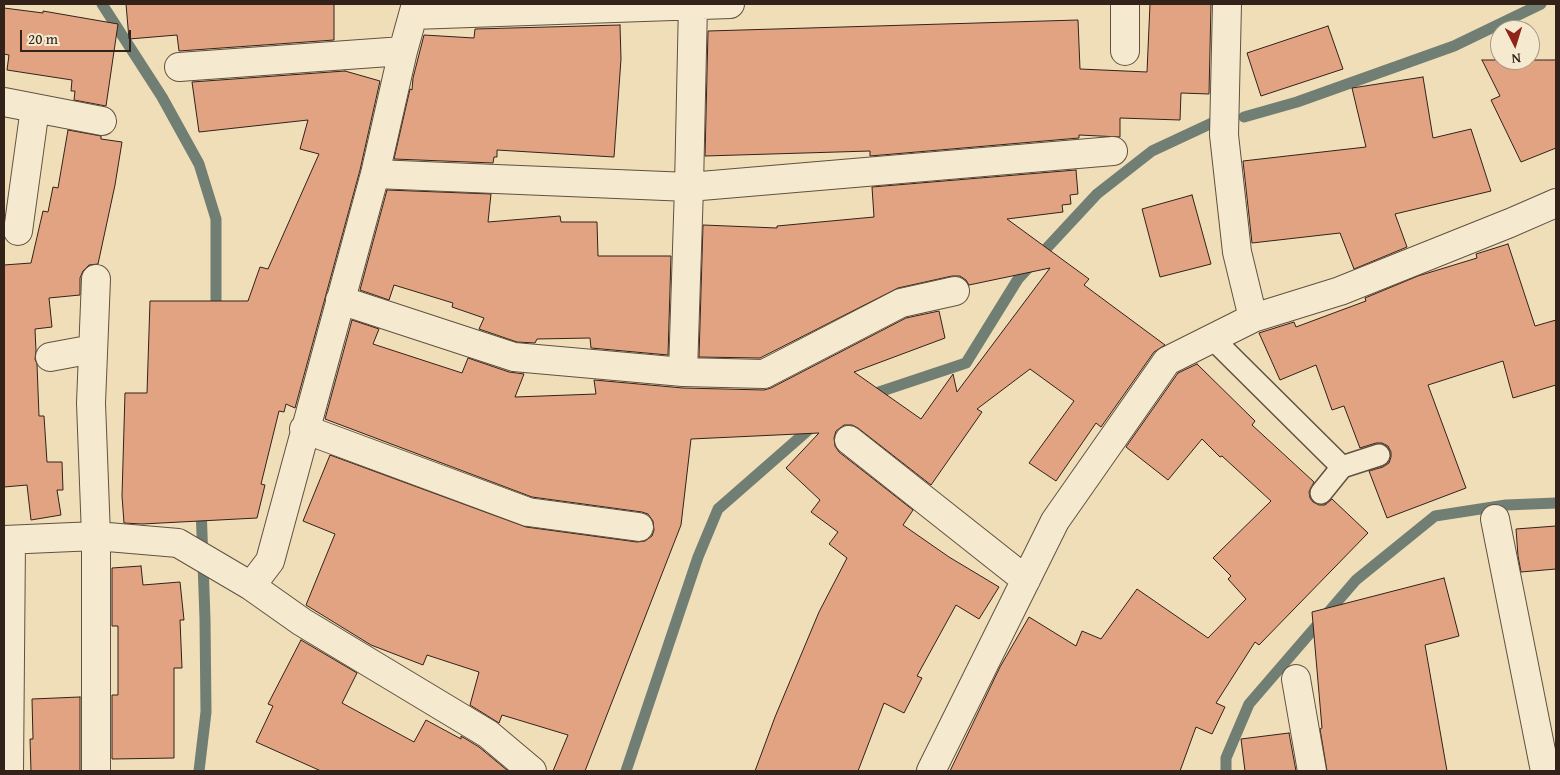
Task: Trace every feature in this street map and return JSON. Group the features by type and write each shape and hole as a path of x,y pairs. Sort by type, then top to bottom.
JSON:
{"street":[{"path":"683,372 693,4"},
{"path":"251,586 270,561 304,429 375,174 414,9 730,4"},
{"path":"1125,4 1125,51"},
{"path":"1227,4 1224,135 1237,252 1253,318"},
{"path":"178,67 403,50"},
{"path":"4,102 102,121"},
{"path":"18,231 35,108"},
{"path":"375,174 689,186 1113,151"},
{"path":"931,771 1055,521 1167,361 1253,318 1340,291 1510,223 1556,202"},
{"path":"96,279 91,403 96,536 96,771"},
{"path":"340,300 514,357 683,372 764,374 900,303 955,291"},
{"path":"50,357 93,349"},
{"path":"304,429 528,512 639,527"},
{"path":"849,440 1026,580"},
{"path":"1495,519 1545,771"},
{"path":"9,771 7,540 96,536 178,543 251,586 302,622 488,734 532,771"},
{"path":"1296,679 1312,771"}],"lane":[{"path":"1212,338 1342,467"},
{"path":"1321,493 1342,467 1378,455"}],"building":[{"path":"126,4 334,4 334,40 179,51 177,35 129,39"},
{"path":"1150,4 1211,4 1209,94 1181,93 1180,120 1120,118 1120,137 1079,135 1079,138 870,156 870,151 705,156 708,31 1078,20 1080,69 1147,72"},
{"path":"4,8 43,13 43,11 118,24 106,106 74,100 75,91 71,91 72,80 7,70 9,55 4,54"},
{"path":"620,25 621,59 614,157 497,150 497,157 494,157 493,163 394,159 424,35 474,38 475,29"},
{"path":"1328,26 1343,69 1261,96 1247,53"},
{"path":"1482,60 1490,60 1490,70 1540,70 1540,60 1556,60 1556,148 1521,162 1491,100 1500,96"},
{"path":"345,71 380,81 360,170 295,408 286,404 284,412 279,411 261,484 265,485 257,518 142,524 124,523 122,496 125,393 147,393 150,301 248,301 260,267 268,269 319,154 300,149 308,120 199,132 192,82"},
{"path":"1423,77 1433,138 1471,129 1491,191 1395,214 1407,247 1354,269 1340,233 1252,243 1243,161 1366,147 1352,88"},
{"path":"68,130 101,136 101,139 122,142 98,264 89,265 83,271 80,278 80,295 49,298 52,327 35,329 39,416 44,416 47,462 62,462 63,490 57,490 61,515 31,520 27,485 4,487 4,265 31,263 43,211 48,212 53,187 58,188"},
{"path":"1076,170 1078,194 1070,195 1071,204 1062,205 1063,212 1007,219 1089,279 1084,285 1165,345 1154,352 1101,427 1096,423 1056,481 1029,463 1074,401 1030,369 977,409 982,412 931,485 858,428 852,425 844,425 836,431 834,438 835,446 839,452 913,510 903,525 949,557 999,587 979,619 956,605 917,676 922,678 904,713 884,703 858,771 755,771 775,717 819,612 847,558 829,544 838,532 811,512 820,500 786,468 819,433 691,439 681,525 585,771 553,771 568,735 502,715 499,723 470,705 479,672 427,655 423,665 371,645 306,605 335,534 303,521 330,455 526,527 637,542 645,541 652,536 654,530 653,521 648,514 532,497 325,419 352,320 379,329 373,344 462,373 468,358 509,372 524,374 515,397 596,394 594,380 683,388 764,390 906,318 939,311 945,338 854,372 921,419 953,374 957,392 1050,268 969,285 960,276 952,276 898,288 760,358 699,357 703,225 777,228 777,226 874,217 872,187"},
{"path":"387,190 491,194 488,222 560,216 561,222 597,222 598,256 671,256 668,355 591,348 590,338 537,339 535,343 517,342 479,329 484,318 452,307 453,303 394,285 389,300 360,290"},
{"path":"1192,195 1211,264 1160,277 1142,209"},
{"path":"1508,244 1535,326 1556,320 1556,385 1513,398 1503,361 1428,385 1466,488 1387,518 1369,471 1389,463 1391,452 1388,446 1376,443 1360,448 1344,406 1332,410 1316,365 1280,380 1259,333 1294,322 1296,327 1366,301 1365,298 1418,276 1477,258 1476,254"},
{"path":"1197,364 1255,421 1252,425 1314,482 1309,492 1313,502 1325,505 1332,499 1368,533 1259,645 1255,642 1216,703 1225,707 1212,734 1196,727 1180,771 950,771 1000,667 1029,617 1076,646 1082,631 1101,639 1137,589 1208,638 1246,599 1228,579 1231,576 1213,558 1271,501 1202,439 1168,480 1126,447 1178,373"},
{"path":"1556,526 1556,569 1521,572 1516,529"},
{"path":"141,566 143,585 180,582 184,620 180,620 182,668 174,668 174,758 112,759 112,695 118,695 118,626 112,626 112,568"},
{"path":"1444,578 1459,636 1425,645 1447,771 1327,771 1320,729 1322,728 1312,612"},
{"path":"301,640 357,673 342,703 414,742 426,720 461,739 461,736 479,747 508,771 321,771 256,742 273,706 268,704"},
{"path":"80,697 80,771 31,771 30,739 33,739 32,699"},
{"path":"1289,733 1296,771 1245,771 1241,739"}],"waterway":[{"path":"102,4 162,97 199,164 216,219 216,316"},
{"path":"1244,117 1297,102 1454,46 1541,4"},
{"path":"867,396 966,363 1018,279 1097,194 1152,151 1212,123"},
{"path":"626,771 698,557 718,509 814,425"},
{"path":"1226,771 1226,758 1249,704 1356,580 1435,516 1506,505 1556,503"},
{"path":"199,771 206,712 201,506"}]}
